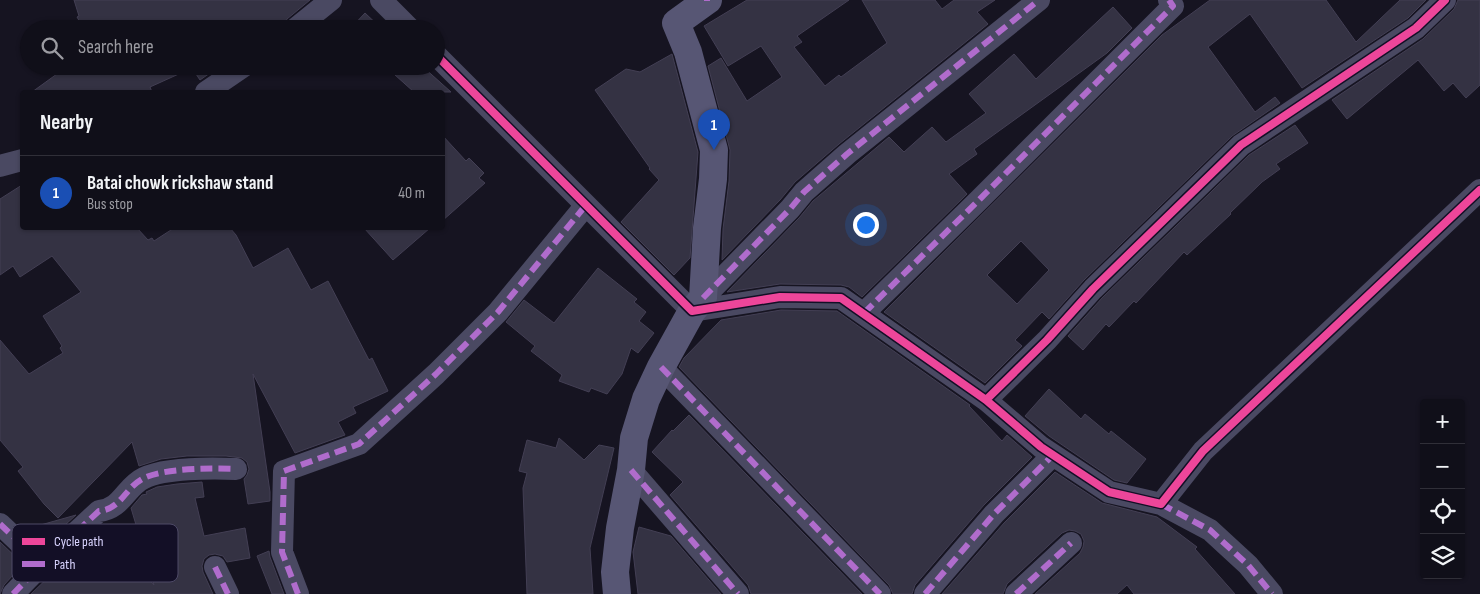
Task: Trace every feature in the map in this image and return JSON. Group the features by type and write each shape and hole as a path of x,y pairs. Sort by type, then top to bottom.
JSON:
{"main road":[{"path":"617,594 615,572 620,528 631,470 634,438 646,399 661,367 697,305 713,179 714,150 688,52 676,24 707,0"}],"street":[{"path":"306,20 330,0"},
{"path":"381,0 401,20"},
{"path":"697,305 790,209 804,192 847,154 1039,0"},
{"path":"864,313 1173,6 1169,0"},
{"path":"986,400 1047,340 1093,289 1241,144 1416,28 1445,0"},
{"path":"445,64 586,205 697,305 780,297 841,298 986,400 1040,447 1108,492 1161,504 1210,530 1248,565 1272,594"},
{"path":"209,90 231,75"},
{"path":"0,166 20,161"},
{"path":"1161,504 1203,451 1480,190"},
{"path":"298,594 282,552 284,471 359,444 436,374 498,312 586,205"},
{"path":"661,367 880,594"},
{"path":"925,594 994,514 1053,455"},
{"path":"85,524 99,511 109,510 131,487 142,479 163,471 236,469"},
{"path":"631,470 738,594"},
{"path":"0,524 12,535"},
{"path":"1016,594 1071,543"},
{"path":"215,567 228,594"},
{"path":"13,594 25,582"}],"building":[{"path":"74,0 310,0 286,20 79,20 77,17 79,16"},
{"path":"747,0 849,0 797,36 802,42 794,47 825,86 839,75 841,77 887,43 862,0 935,0 942,9 954,0 995,0 977,12 988,24 839,144 795,182 722,260 730,150 708,66 721,58 747,101 782,77 761,46 728,66 704,26"},
{"path":"1210,0 1326,0 1356,42 1400,0 1426,0 1408,18 1302,88 1250,14 1208,47 1255,112 1275,97 1280,103 1232,136 1084,280 1049,319 1042,312 1015,340 1022,346 985,383 884,312 1162,35","holes":["1021,241 1049,270 1017,304 987,275"]},
{"path":"1458,0 1480,0 1480,85 1466,98 1453,83 1444,91 1418,60 1347,119 1332,100 1423,39 1454,9"},
{"path":"1113,7 1132,28 1107,53 974,149 977,154 949,174 967,194 862,297 849,287 841,285 780,284 727,292 799,218 813,201 889,137 904,152 932,127 946,142 986,113 969,94 1014,54 1036,79"},
{"path":"365,13 372,20 358,20"},
{"path":"672,54 698,152 690,258 674,275 621,222 659,180 649,169 595,90 626,69 640,72"},
{"path":"56,75 177,75 150,87 151,90 35,90"},
{"path":"197,75 207,75 200,80"},
{"path":"395,75 432,75 451,92 445,92 445,90 412,90"},
{"path":"1295,125 1308,143 1276,164 1280,169 1262,182 1187,255 1184,252 1136,303 1134,301 1109,327 1106,324 1083,350 1068,336 1102,298 1249,155"},
{"path":"445,138 466,161 469,158 484,173 479,178 485,183 445,218"},
{"path":"20,186 20,230 139,230 148,240 152,238 154,241 171,230 232,230 253,268 288,248 311,290 328,281 369,360 372,358 388,391 353,407 356,413 338,422 345,435 295,453 253,374 270,501 248,504 244,479 249,469 247,462 242,458 187,456 161,459 139,466 132,442 58,518 44,504 18,471 23,467 0,440 0,340 29,374 63,353 60,348 62,346 43,316 81,292 52,256 20,277 13,266 0,275 0,199"},
{"path":"366,230 428,230 393,260"},
{"path":"598,268 637,299 634,302 646,312 639,321 654,333 638,353 631,348 622,374 607,394 591,388 589,392 559,381 562,375 531,351 535,346 506,322 524,300 554,323"},
{"path":"781,310 837,311 970,405 1002,441 1007,435 1032,457 984,505 915,585 912,594 893,594 889,585 679,367 684,358 721,320"},
{"path":"1049,389 1081,419 1085,414 1109,434 1111,431 1146,459 1127,483 1114,480 1049,436 1025,416"},
{"path":"689,415 862,594 751,594 748,585 670,495 683,482 652,452"},
{"path":"559,438 584,460 599,445 614,448 590,548 593,594 527,594 523,488 527,473 519,471 527,440 556,448"},
{"path":"1055,472 1102,503 1157,517 1197,547 1195,549 1235,594 1134,594 1127,585 1117,594 1035,594 1080,553 1084,541 1081,534 1069,530 1062,533 1007,584 1003,594 942,594 1004,523"},
{"path":"202,482 204,497 195,498 204,536 245,528 250,558 227,562 223,556 215,554 209,555 204,559 203,572 213,594 31,594 44,582 151,582 154,585 153,582 178,582 178,524 136,524 131,508 142,495 147,494 146,492 157,487"},
{"path":"76,515 66,524 44,524"},
{"path":"639,527 671,536 721,594 638,594 633,552"},
{"path":"0,542 12,553 12,576 4,585 0,594"},
{"path":"269,551 284,594 272,594 257,556"}],"marked path":[{"path":"703,298 790,209 804,192 847,154 1039,0"},
{"path":"864,313 1173,6 1169,0"},
{"path":"298,594 282,552 284,471 359,444 436,374 498,312 586,205"},
{"path":"661,367 880,594"},
{"path":"925,594 994,514 1053,455"},
{"path":"85,524 99,511 113,506 144,478 176,470 236,469"},
{"path":"631,470 738,594"},
{"path":"1161,504 1210,530 1248,565 1272,594"},
{"path":"0,524 12,535"},
{"path":"1016,594 1071,543"},
{"path":"215,567 228,594"},
{"path":"13,594 25,582"}],"cycle path":[{"path":"986,400 1047,340 1093,289 1241,145 1416,28 1445,0"},
{"path":"445,64 692,311 780,297 841,298 986,400 1041,447 1109,492 1161,504 1203,451 1480,190"}],"place":[{"name":"Batai chowk rickshaw stand","path":"714,150"}]}
